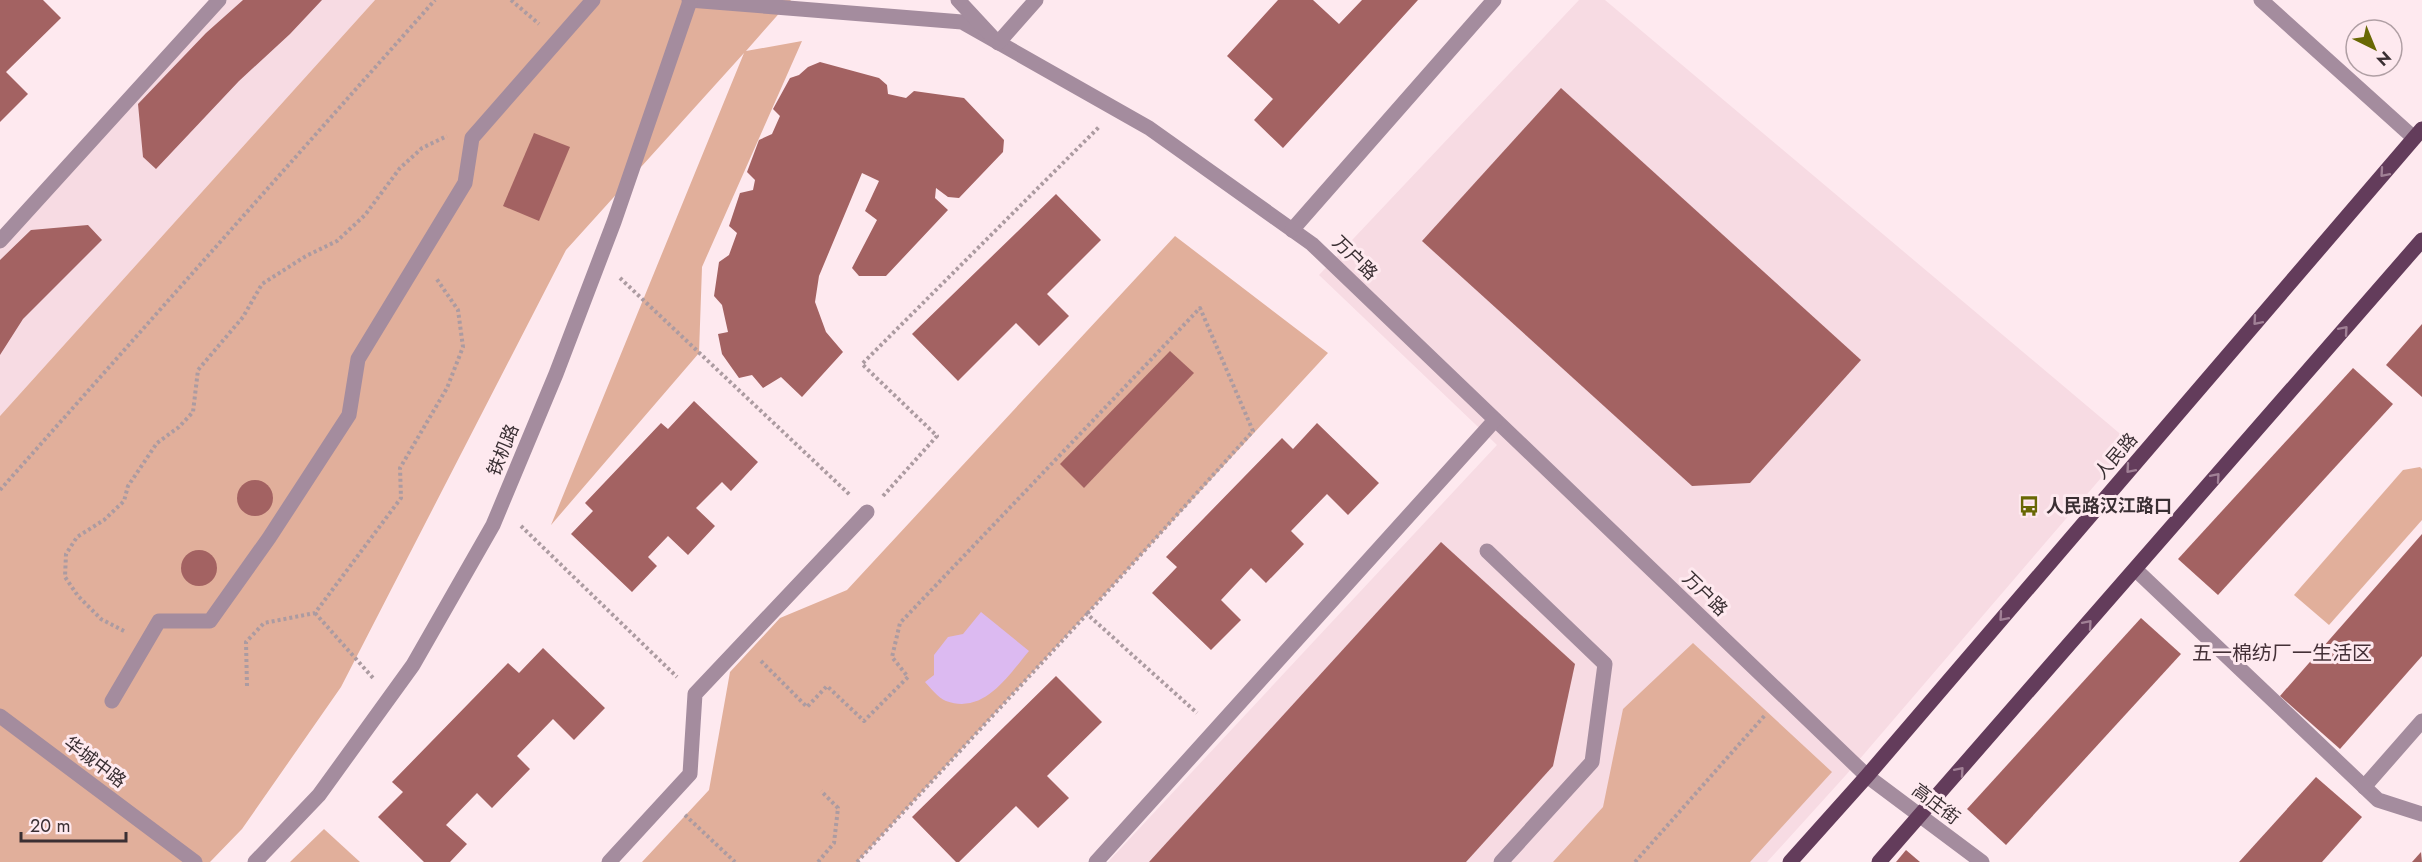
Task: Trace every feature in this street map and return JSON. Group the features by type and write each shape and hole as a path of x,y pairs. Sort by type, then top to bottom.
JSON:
{"main road":[{"name":"人民路","path":"1790,862 1867,776 2418,134"},
{"path":"1879,862 2422,240"}],"street":[{"path":"0,241 219,0"},
{"path":"112,701 159,621 210,621 269,538 349,416 358,359 465,183 472,138 592,0"},
{"name":"万户路","path":"690,0 962,22 1149,128 1312,244 1867,776"},
{"name":"铁机路","path":"255,862 319,795 390,697 418,655 494,525 556,374 599,259 690,0"},
{"path":"958,0 998,43 1036,0"},
{"path":"1293,230 1494,0"},
{"path":"2261,0 2418,134"},
{"path":"1096,862 1495,420"},
{"path":"609,862 690,774 695,694 867,512"},
{"path":"1487,551 1605,664 1592,762 1501,862"},
{"path":"2136,570 2379,800 2422,814"},
{"name":"华城中路","path":"0,716 195,862"},
{"path":"2364,787 2422,721"},
{"name":"高庄街","path":"1867,776 1982,862"}],"path":[{"path":"0,490 435,0"},
{"path":"511,0 558,40"},
{"path":"599,259 867,512 937,436 862,364 1116,109"},
{"path":"147,642 101,619 78,596 65,577 66,554 77,537 104,520 124,501 128,486 157,443 179,427 194,412 198,370 243,317 262,284 306,256 337,241 365,215 400,168 422,148 447,136 472,138"},
{"path":"247,686 246,642 264,623 315,613 401,498 400,468 447,388 463,346 458,310 421,255"},
{"path":"744,644 807,707 827,686 864,721 908,676 892,657 900,623 1200,308 1253,431 857,862"},
{"path":"501,507 695,694"},
{"path":"315,613 390,697"},
{"path":"1087,614 1215,729"},
{"path":"1635,862 1782,695"},
{"path":"818,862 834,843 838,808 821,792"},
{"path":"667,798 735,862"}],"shaded area":[{"path":"219,0 375,0 0,416 0,241"},
{"path":"375,0 791,0 746,51 802,41 702,267 699,353 551,525 744,53 566,250 341,687 242,829 210,862 0,862 0,416"},
{"path":"1579,0 1605,0 2131,443 1846,775 1767,862 1108,862 1497,445 1319,275"},
{"path":"1175,236 1328,353 857,862 642,862 709,790 730,672 780,618 847,590"},
{"path":"2420,467 2422,469 2422,520 2329,625 2294,595 2403,470"},
{"path":"981,612 1029,651 1004,681 983,698 972,703 960,704 943,700 925,682 934,675 934,655 948,637 963,634"},
{"path":"1693,643 1832,772 1750,862 1553,862 1603,807 1623,709"},
{"path":"324,829 360,862 290,862"}],"building":[{"path":"0,0 43,0 61,18 6,72 28,94 0,122"},
{"path":"243,0 322,0 290,34 239,81 156,169 143,157 138,104 206,33"},
{"path":"1278,0 1313,0 1339,24 1362,0 1418,0 1283,148 1254,120 1273,99 1227,56"},
{"path":"820,62 879,78 887,85 888,94 906,98 914,91 964,98 1004,140 1003,152 959,198 948,197 936,188 935,198 948,210 886,276 859,276 852,268 877,220 865,211 879,181 862,173 819,276 815,302 826,332 843,352 802,397 781,377 763,388 752,375 739,378 722,354 718,334 728,332 722,305 714,296 719,262 729,255 737,233 729,226 740,193 753,190 755,180 747,172 759,140 772,134 780,116 773,109 790,78"},
{"path":"1561,88 1861,360 1750,483 1692,486 1422,241"},
{"path":"534,133 570,147 539,221 503,206"},
{"path":"1056,194 1101,240 1047,294 1069,316 1039,346 1016,323 958,381 912,334"},
{"path":"88,225 102,240 23,319 0,355 0,260 31,230"},
{"path":"2422,324 2422,397 2386,365"},
{"path":"1170,351 1194,373 1084,488 1060,464"},
{"path":"2353,368 2393,404 2218,595 2178,559"},
{"path":"694,401 758,462 731,491 722,482 696,508 715,526 688,555 668,536 648,557 657,566 632,592 571,534 593,511 585,503 661,423 668,429"},
{"path":"1317,423 1379,483 1348,515 1327,494 1291,531 1304,544 1266,583 1251,568 1221,600 1241,620 1211,650 1152,593 1177,567 1166,557 1282,438 1293,449"},
{"path":"255,480 267,486 273,498 267,510 255,516 243,510 237,498 243,486"},
{"path":"2422,534 2422,656 2340,749 2280,696"},
{"path":"1441,542 1575,664 1553,766 1466,862 1149,862"},
{"path":"199,550 211,556 217,568 211,580 199,586 187,580 181,568 187,556"},
{"path":"2141,618 2181,654 2006,845 1967,809"},
{"path":"543,648 605,708 574,740 553,719 517,756 530,769 492,808 477,793 446,825 467,844 450,862 424,862 378,817 403,792 392,782 508,663 519,673"},
{"path":"1056,676 1102,722 1047,776 1069,798 1038,828 1016,806 959,862 956,862 912,817"},
{"path":"2316,777 2362,817 2322,862 2239,862"},
{"path":"1906,850 1920,862 1896,862"},
{"path":"2421,852 2422,862 2412,862"}],"place":[{"name":"人民路汉江路口","path":"2029,506"}],"district":[{"name":"五一棉纺厂一生活区","path":"2282,653"}]}
